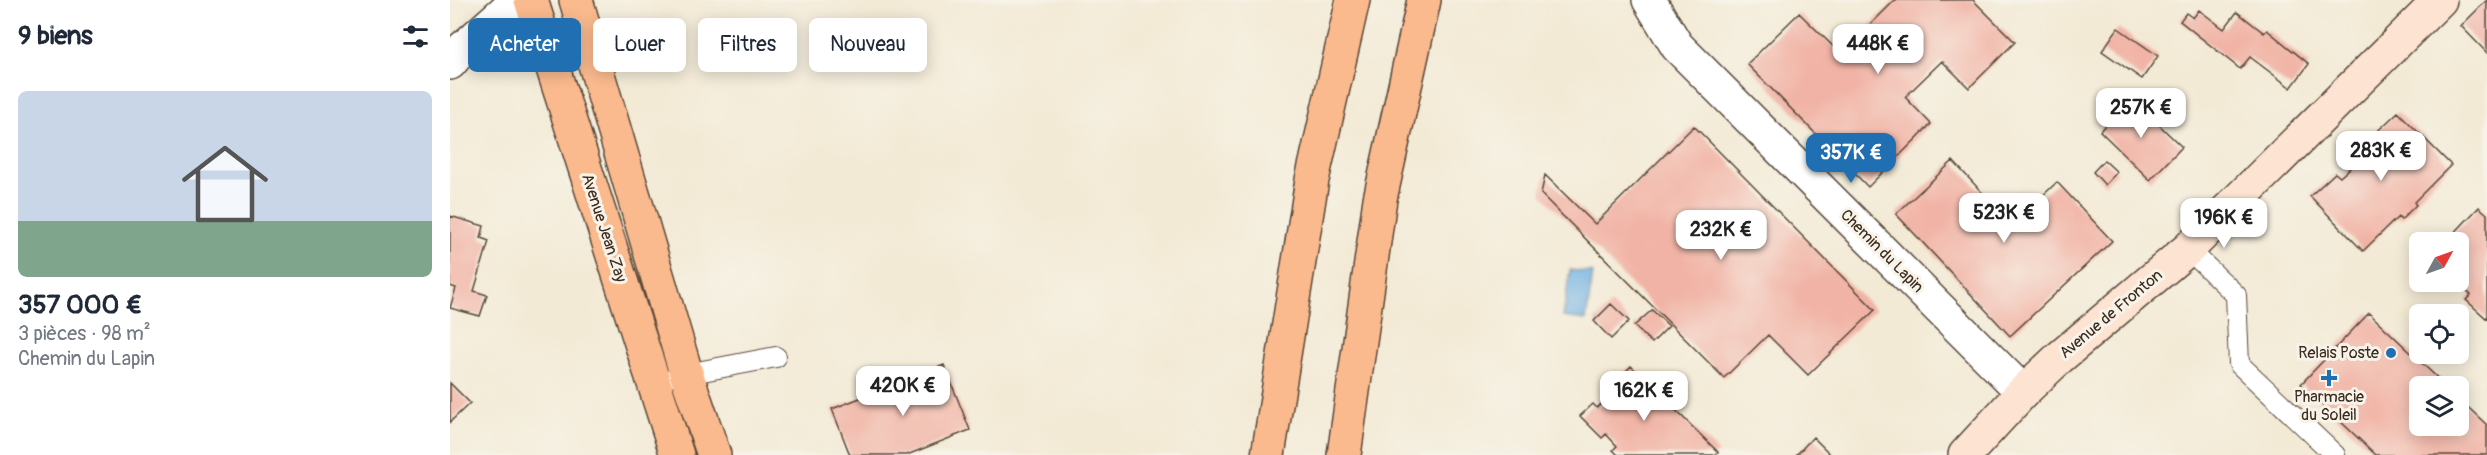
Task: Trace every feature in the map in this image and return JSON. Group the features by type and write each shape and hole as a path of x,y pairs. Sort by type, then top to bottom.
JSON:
{"main road":[{"name":"Avenue Jean Zay","path":"531,0 677,455"},
{"path":"576,0 686,373 714,455"},
{"path":"1268,455 1312,180 1353,0"},
{"path":"1344,455 1380,199 1424,0"},
{"name":"Avenue de Fronton","path":"1965,455 2023,392 2059,358 2188,249 2440,0"}],"street":[{"path":"450,63 462,49 517,0"},
{"name":"Chemin du Lapin","path":"1649,0 1677,46 2023,392"}],"lane":[{"path":"2188,249 2236,295 2239,364 2335,455"},
{"path":"653,382 686,373 776,357"}],"water":[{"path":"1570,270 1593,273 1586,320 1563,317"}],"building":[{"path":"1895,0 1973,0 2015,42 1969,88 1942,61 1905,97 1931,124 1868,187 1747,64 1799,13 1841,54"},
{"path":"2487,0 2487,53 2461,26"},
{"path":"2199,10 2224,29 2237,12 2264,33 2267,30 2309,64 2291,88 2250,57 2240,69 2180,21 2186,13 2193,18"},
{"path":"2118,28 2158,56 2142,79 2102,51"},
{"path":"2130,97 2182,147 2150,180 2100,131"},
{"path":"2398,112 2451,165 2414,202 2416,205 2401,220 2398,217 2363,251 2310,196 2335,173 2340,177 2358,161 2352,155"},
{"path":"1694,126 1875,310 1808,375 1768,335 1724,378 1541,194 1545,175 1595,224"},
{"path":"2104,160 2117,172 2105,185 2093,172"},
{"path":"1953,161 2012,225 2057,182 2112,241 2010,336 1896,214"},
{"path":"2479,207 2487,214 2487,319 2466,300 2471,295 2468,292 2469,232 2455,232"},
{"path":"450,216 484,226 481,238 489,241 474,291 487,295 480,316 450,308 456,288 450,286"},
{"path":"1611,304 1629,321 1611,339 1594,321"},
{"path":"1652,310 1669,326 1652,343 1634,326"},
{"path":"2369,313 2409,351 2409,364 2423,364 2435,376 2409,376 2409,436 2469,436 2469,408 2487,425 2487,455 2376,455 2301,384"},
{"path":"944,365 970,430 907,455 850,455 832,409"},
{"path":"1631,366 1718,452 1715,455 1618,455 1613,450 1617,446 1606,434 1602,438 1580,416 1593,404 1597,408 1623,382 1619,378"},
{"path":"450,383 470,403 450,422"},
{"path":"1813,437 1831,455 1796,455"}],"place":[{"name":"Relais Poste","path":"2391,353"},
{"name":"Pharmacie du Soleil","path":"2329,378"}]}
